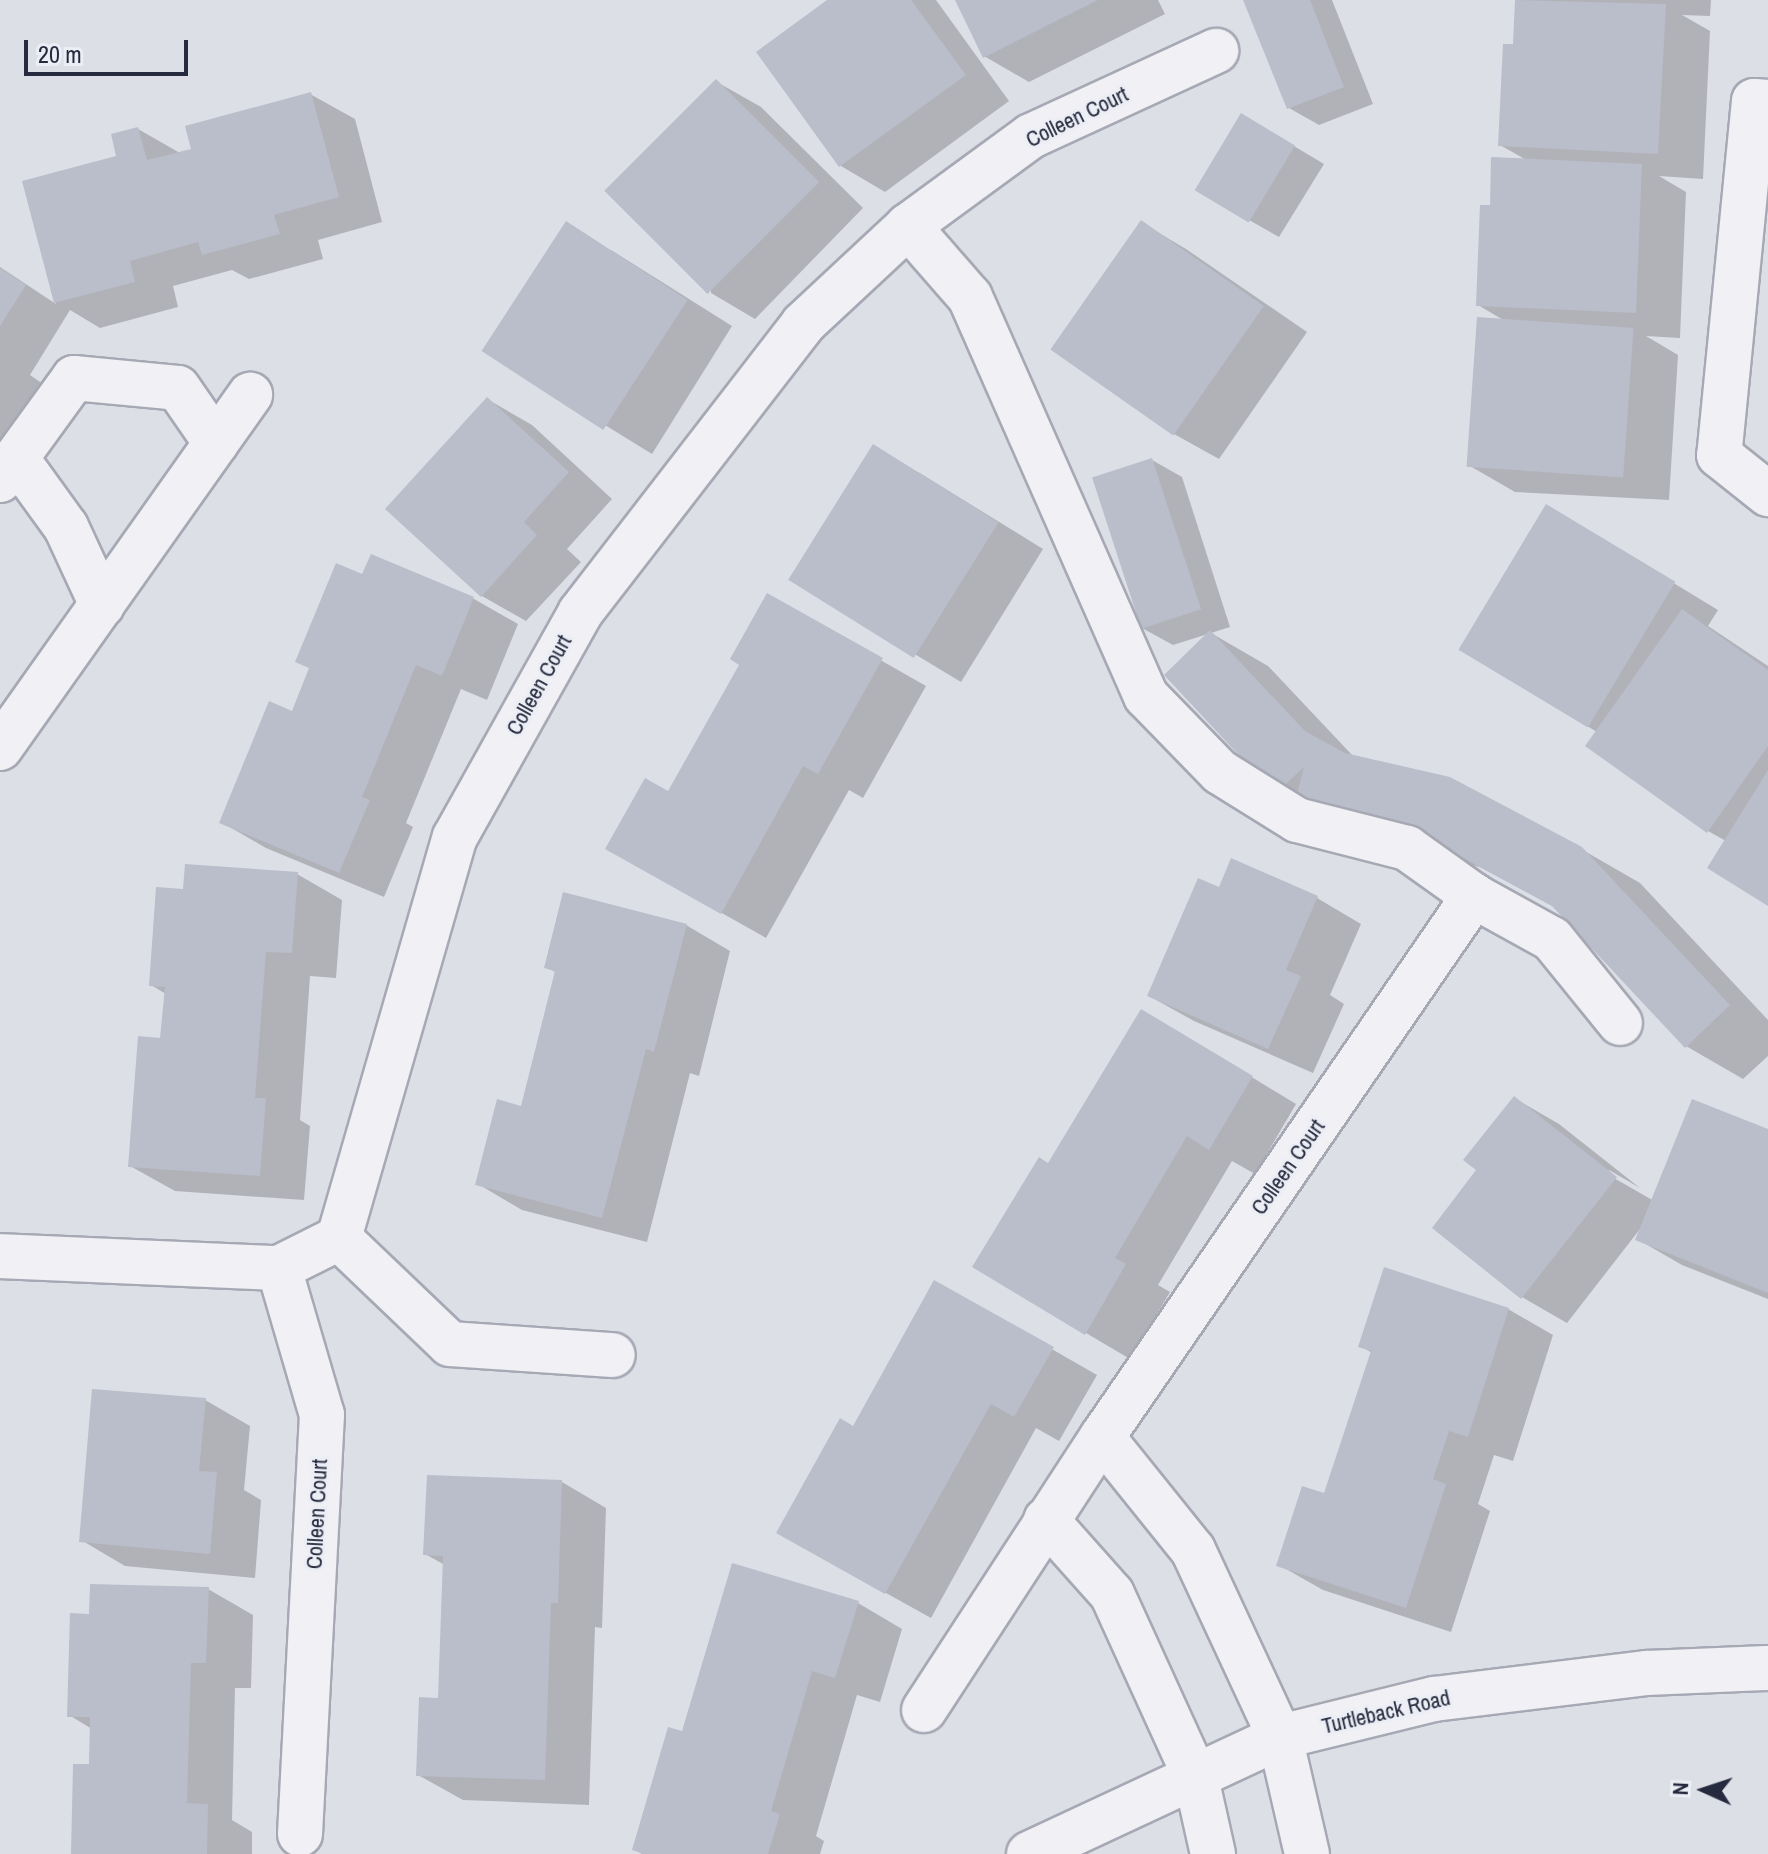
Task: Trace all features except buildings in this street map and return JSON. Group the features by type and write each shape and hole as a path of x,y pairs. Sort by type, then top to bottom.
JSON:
{"street":[{"name":"Colleen Court","path":"339,1238 455,837 580,613 803,324 908,226 1031,136 1216,51"},
{"path":"1768,102 1754,101 1719,455 1768,494"},
{"path":"908,226 970,297 1146,696 1220,772 1297,820 1407,848 1474,896 1552,939 1620,1023"},
{"path":"102,605 66,527 8,469 74,378 178,388 216,443"},
{"path":"0,748 250,395"},
{"name":"Colleen Court","path":"924,1710 1102,1437 1474,896"},
{"path":"0,1256 279,1268 339,1238 450,1344 613,1355"},
{"name":"Colleen Court","path":"279,1268 322,1415 300,1834"},
{"path":"1102,1437 1193,1550 1280,1737 1307,1854"},
{"path":"1046,1520 1112,1594 1196,1778 1213,1854"},
{"name":"Turtleback Road","path":"1029,1854 1280,1737 1434,1699 1647,1673 1768,1668"}]}
